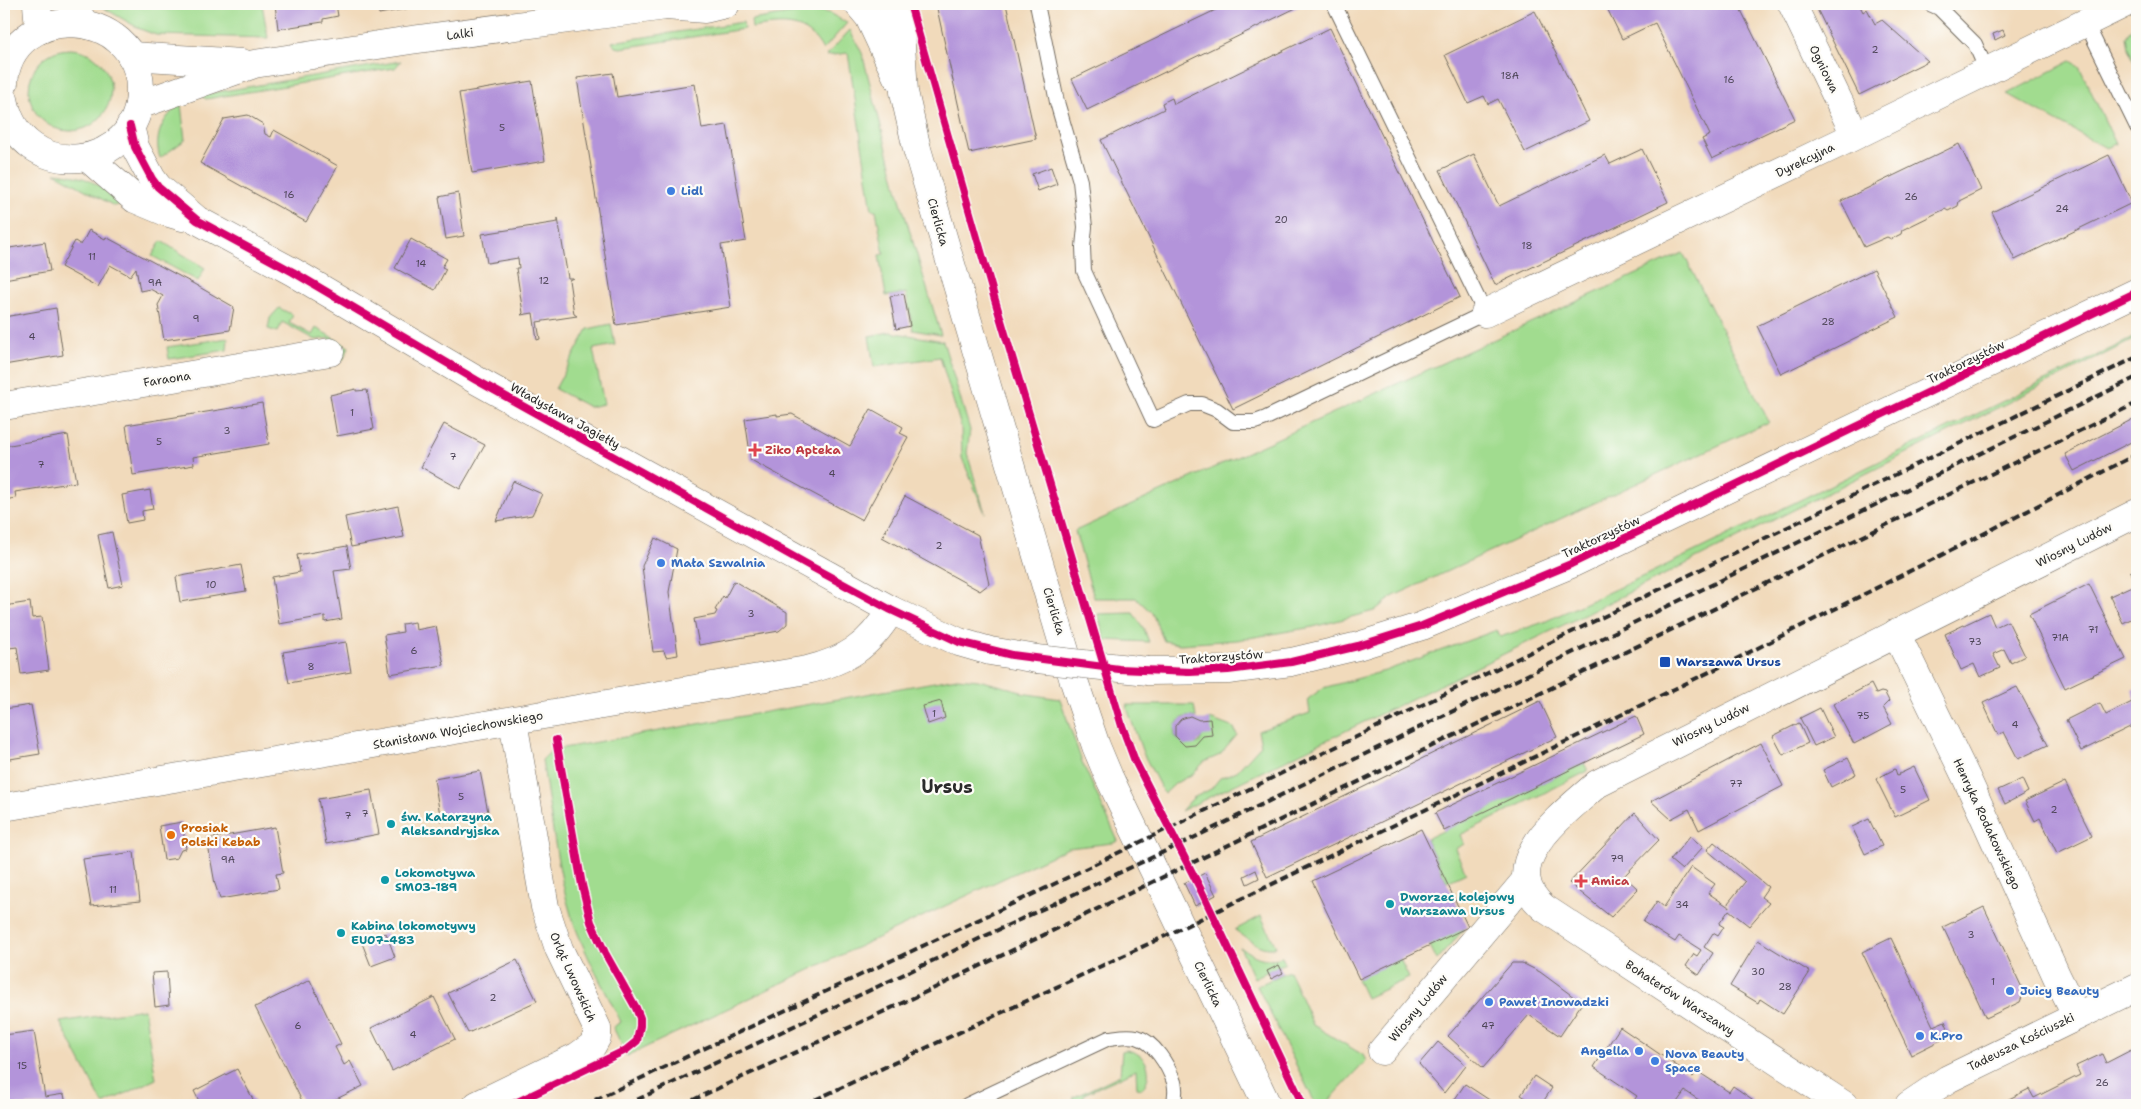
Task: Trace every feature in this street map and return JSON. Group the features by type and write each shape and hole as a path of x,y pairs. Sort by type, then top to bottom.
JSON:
{"street":[{"path":"37,4 39,30"},
{"name":"Lalki","path":"131,56 254,64 668,5 704,9 726,4"},
{"name":"Cierlicka","path":"858,4 872,23 904,92"},
{"name":"Cierlicka","path":"893,4 900,30 904,92 917,149 1073,678 1096,746 1131,824 1267,1105"},
{"name":"Ogniowa","path":"1792,4 1855,135"},
{"name":"Dyrekcyjna","path":"1485,313 2124,4"},
{"path":"4,82 9,62 16,49 26,39 39,30 53,24 69,22 78,13 111,34 131,56"},
{"name":"Władysława Jagiełły","path":"131,56 138,71 140,88 134,116 135,147 158,187 197,220 292,272 476,380 891,610 959,642 990,651 1038,659"},
{"name":"Lalki","path":"134,116 254,64"},
{"path":"4,99 9,126 25,142 39,151 54,157 71,160 88,158 104,151 119,140 134,116"},
{"name":"Władysława Jagiełły","path":"88,158 135,199 166,212 197,220"},
{"name":"Traktorzystów","path":"1038,659 1148,671 1228,670 1291,662 1358,646 1422,626 1571,564 2137,292"},
{"name":"Faraona","path":"4,406 330,352"},
{"name":"Wiosny Ludów","path":"1382,1051 1525,881 1526,866 1539,840 1597,784 2137,513"},
{"name":"Stanisława Wojciechowskiego","path":"4,807 513,721 817,667 840,659 864,644 876,634 891,610"},
{"name":"Henryka Rodakowskiego","path":"1896,634 1966,777 2076,1015"},
{"name":"Orląt Lwowskich","path":"477,1105 578,1056 592,1046 597,1037 594,1020 559,948 545,906 513,721"},
{"name":"Bohaterów Warszawy","path":"1525,881 1534,900 1551,913 1844,1105"},
{"name":"Tadeusza Kościuszki","path":"1909,1105 1948,1079 2076,1015 2137,987"}],"lane":[{"path":"1038,4 1057,102 1080,181 1085,227 1082,247 1084,271 1153,420 1188,404 1195,403 1217,410 1233,422 1255,422 1485,313 1334,4"},
{"path":"1930,4 1940,8 1975,44 1987,71"},
{"path":"2086,23 2137,127"},
{"path":"967,1105 1109,1038 1121,1036 1138,1038 1151,1044 1158,1053 1174,1083 1172,1105"}],"green space":[{"path":"97,4 262,4 268,38 156,35 140,29"},
{"path":"814,10 829,13 847,23 823,50 817,40 809,33 793,26 774,25 752,28 751,20"},
{"path":"743,22 744,29 621,48 615,47 612,42"},
{"path":"2137,24 2137,68 2128,48 2126,37 2133,26"},
{"path":"850,30 862,53 898,192 941,335 913,330 906,293 886,296 879,255 884,254 876,210 872,210 848,53 826,56"},
{"path":"62,49 78,49 93,56 104,67 111,82 108,106 99,119 78,131 62,131 47,124 36,113 29,98 29,82 36,67 47,56"},
{"path":"401,61 395,68 206,99 200,95"},
{"path":"2071,61 2079,66 2116,144 2106,148 2007,94"},
{"path":"181,104 185,140 160,158 158,142 161,128 169,115"},
{"path":"55,173 77,176 92,182 122,204 114,206"},
{"path":"161,241 205,268 198,281 152,256"},
{"path":"1683,253 1769,422 1394,596 1374,611 1313,627 1237,640 1180,644 1164,641 1152,613 1136,598 1094,598 1075,531"},
{"path":"279,308 293,315 289,323 312,335 316,328 349,347 343,360 333,361 329,338 315,340 282,322 278,332 268,329 270,318"},
{"path":"611,324 615,345 593,349 604,404 589,407 555,389 588,329"},
{"path":"890,332 943,341 970,430 967,453 985,513 962,458 961,427 940,357 874,367 869,336"},
{"path":"2137,336 2137,338 1584,615 1181,811 1193,798 1211,789 1220,778 1237,771 1261,745 1258,731 1310,713 1308,699 1323,688 1385,671 1497,630 1500,637 1544,622 1648,574"},
{"path":"228,338 227,350 169,359 167,347"},
{"path":"1133,613 1144,629 1149,642 1105,640 1098,614"},
{"path":"957,678 978,680 1021,691 1021,693 1060,699 1082,762 1118,841 1068,848 627,1056 613,1027 621,1022 583,945 566,899 542,760 552,750"},
{"path":"1126,705 1194,705 1196,718 1183,718 1177,723 1175,731 1175,736 1185,745 1199,743 1210,719 1234,728 1237,735 1220,755 1204,762 1193,774 1176,783 1164,794 1143,753"},
{"path":"1584,763 1588,771 1460,835 1464,844 1455,849 1466,873 1447,882 1426,839"},
{"path":"1261,916 1276,947 1265,948 1260,946 1235,930"},
{"path":"1466,927 1437,960 1429,944"},
{"path":"1240,947 1260,958 1282,957 1285,963 1254,978"},
{"path":"1400,959 1409,978 1366,998 1357,979"},
{"path":"1289,971 1313,1025 1363,1055 1366,1061 1325,1105 1316,1105 1257,986"},
{"path":"144,1009 156,1079 103,1104 60,1022"},
{"path":"1126,1050 1139,1055 1147,1065 1148,1077 1142,1089 1137,1088 1136,1070 1084,1094 1083,1105 1073,1105 1074,1097 1120,1075 1122,1051"}],"building":[{"path":"275,4 336,4 338,16 323,19 323,22 278,29"},
{"path":"377,4 426,4 426,5 379,14"},
{"path":"936,4 1006,4 1036,139 969,153"},
{"path":"1228,4 1304,4 1087,110 1072,79"},
{"path":"1605,4 1738,4 1795,119 1712,159 1702,139 1710,135 1655,23 1622,39"},
{"path":"1827,4 1859,4 1863,12 1867,9 1875,24 1882,20 1928,61 1859,95 1817,9"},
{"path":"1535,11 1589,121 1525,152 1498,99 1488,104 1484,96 1468,103 1445,55"},
{"path":"1330,28 1460,297 1233,409 1101,140 1164,109 1162,103 1172,98 1174,104"},
{"path":"2003,30 2005,35 1995,40 1993,34"},
{"path":"613,73 617,97 695,84 702,129 727,125 746,241 721,245 731,307 616,325 577,78"},
{"path":"532,81 545,161 472,173 459,93"},
{"path":"248,115 263,124 265,134 271,137 274,130 338,166 306,222 200,163 224,119"},
{"path":"1959,144 1981,190 1959,201 1958,206 1948,211 1945,209 1902,230 1901,234 1891,239 1887,237 1864,247 1841,201"},
{"path":"1642,149 1668,202 1495,285 1440,170 1474,154 1499,206 1605,155 1610,164"},
{"path":"2109,155 2132,203 2015,260 1992,212"},
{"path":"1051,167 1057,184 1038,191 1032,174"},
{"path":"458,193 464,236 446,239 439,197"},
{"path":"558,218 568,278 573,278 569,280 574,314 577,316 537,322 540,339 537,340 533,313 521,315 523,313 516,268 519,268 518,258 487,263 482,234 558,222"},
{"path":"89,230 105,239 106,237 234,307 230,330 164,340 158,305 163,296 150,289 140,291 136,268 130,276 110,265 98,287 61,267 75,241 81,245"},
{"path":"411,239 447,259 442,267 446,269 435,290 395,268"},
{"path":"45,242 50,271 4,279 4,249"},
{"path":"1874,269 1898,317 1781,374 1757,326"},
{"path":"904,294 910,326 896,329 890,296"},
{"path":"56,308 63,355 4,365 4,317"},
{"path":"356,389 356,391 367,390 374,429 337,436 330,395"},
{"path":"262,403 269,444 193,457 194,465 133,475 126,425"},
{"path":"871,409 903,427 900,433 908,437 862,520 751,460 745,419 777,414 777,416 792,414 850,446"},
{"path":"2137,417 2137,439 2074,471 2065,454"},
{"path":"444,424 485,445 460,489 421,467"},
{"path":"68,435 76,482 15,492 16,498 4,500 4,446"},
{"path":"513,481 542,494 532,515 496,521"},
{"path":"150,490 153,509 142,511 143,520 127,523 122,495"},
{"path":"905,496 978,535 989,584 980,591 882,537"},
{"path":"398,506 404,537 351,547 345,517"},
{"path":"112,532 123,585 109,588 98,535"},
{"path":"655,538 677,549 669,592 678,655 666,657 664,651 653,652 642,566"},
{"path":"347,546 351,569 334,571 342,619 325,622 325,616 279,624 272,577 300,572 297,555"},
{"path":"241,565 246,591 180,602 176,577"},
{"path":"2137,568 2137,616 2123,623 2110,596 2136,584 2130,572"},
{"path":"734,581 787,612 787,624 779,631 699,645 694,619 715,615 717,611 715,610 723,596 725,598"},
{"path":"2089,584 2126,659 2065,688 2029,614"},
{"path":"30,602 32,618 42,617 49,670 21,674 17,647 9,648 8,641 4,642 4,606"},
{"path":"1989,613 1995,627 2008,621 2025,656 2011,663 2004,649 1993,654 2000,668 1980,677 1974,664 1961,670 1945,634"},
{"path":"415,622 416,630 436,626 444,665 390,674 384,635 403,632 402,624"},
{"path":"346,642 351,672 289,683 283,652"},
{"path":"1871,684 1876,694 1885,693 1889,701 1883,707 1892,724 1854,744 1833,704"},
{"path":"2017,687 2048,745 2018,759 2004,732 1998,735 1983,703"},
{"path":"2137,688 2137,736 2132,726 2081,751 2066,720 2100,703 2106,715 2136,700 2132,690"},
{"path":"941,701 945,718 928,724 923,706"},
{"path":"1540,701 1557,737 1267,877 1251,842"},
{"path":"31,705 40,754 4,760 4,709"},
{"path":"1820,708 1834,737 1814,746 1800,718"},
{"path":"1190,716 1199,720 1210,719 1212,735 1203,736 1195,745 1185,746 1175,736 1175,726 1181,719"},
{"path":"1636,716 1644,734 1444,831 1435,813"},
{"path":"1799,723 1808,743 1783,755 1773,736"},
{"path":"1761,743 1783,786 1699,830 1689,809 1671,819 1651,801"},
{"path":"1848,758 1856,774 1831,787 1823,770"},
{"path":"1914,767 1930,800 1895,817 1876,779 1895,769 1897,775"},
{"path":"480,771 488,812 441,821 434,779"},
{"path":"2022,779 2028,792 2005,804 1998,790"},
{"path":"2065,782 2092,836 2057,853 2040,818 2035,821 2025,801"},
{"path":"371,790 379,834 326,844 318,799"},
{"path":"1635,813 1659,840 1624,876 1638,889 1611,917 1569,883"},
{"path":"1869,819 1882,846 1865,854 1852,827"},
{"path":"182,822 186,849 181,850 177,858 164,860 159,826"},
{"path":"275,827 283,873 276,874 279,889 220,899 215,884 207,839"},
{"name":"Dworzec kolejowy Warszawa Ursus","path":"1421,829 1468,927 1359,979 1312,881"},
{"path":"1690,836 1703,847 1682,870 1670,860"},
{"path":"1714,842 1768,887 1761,897 1769,903 1749,926 1729,910 1719,924 1724,927 1718,936 1713,933 1704,947 1713,953 1699,975 1686,966 1694,954 1697,956 1701,950 1679,936 1675,942 1643,922 1657,901 1664,907 1691,867 1715,884 1708,893 1729,907 1728,903 1745,882 1707,850"},
{"path":"134,852 140,901 91,906 83,859"},
{"path":"1256,870 1259,878 1247,884 1244,876"},
{"path":"1205,873 1216,895 1195,906 1184,883"},
{"path":"1984,907 2024,992 2020,1002 1986,1018 1943,927"},
{"path":"386,933 395,957 371,966 362,943"},
{"path":"1891,938 1933,1026 1945,1021 1951,1035 1911,1055 1862,952"},
{"path":"1758,940 1810,972 1783,1014 1760,999 1758,1003 1730,986"},
{"path":"517,960 537,1001 468,1033 448,993"},
{"path":"1512,963 1522,963 1540,972 1582,1003 1560,1036 1529,1015 1483,1068 1448,1036"},
{"path":"1279,965 1283,973 1271,979 1267,971"},
{"path":"167,972 169,1005 155,1007 152,973"},
{"path":"310,980 341,1044 335,1047 344,1065 350,1061 363,1086 324,1105 304,1105 255,1007"},
{"path":"434,997 455,1039 392,1071 371,1028"},
{"path":"1620,1027 1693,1077 1697,1071 1729,1092 1733,1086 1752,1099 1748,1105 1695,1105 1699,1100 1685,1091 1675,1105 1631,1105 1637,1096 1594,1067"},
{"path":"34,1031 45,1097 64,1094 66,1105 4,1105 4,1035"},
{"path":"1438,1042 1466,1065 1444,1093 1419,1064"},
{"path":"2137,1047 2137,1105 1997,1105 2029,1089 2034,1098 2080,1075 2076,1066 2102,1054 2106,1063"},
{"path":"237,1069 256,1105 201,1105 194,1091"},
{"path":"1534,1076 1552,1088 1541,1105 1537,1105 1521,1095"},
{"path":"1465,1084 1497,1105 1451,1105"}],"railway":[{"path":"584,1105 1046,888 2137,357"},
{"path":"626,1105 1189,840 2137,377"},
{"path":"682,1105 941,985 2137,403"},
{"path":"804,1105 1159,939 1730,662 2137,454"}],"cycle path":[{"path":"910,4 995,300 1122,726 1135,761 1200,888 1303,1105"},
{"path":"130,126 135,147 152,179 158,187 197,220 293,272 476,380 810,566 891,610 959,642 1012,655 1119,669 1190,672 1228,670 1291,662 1358,646 1422,626 1571,564 2137,292"},
{"path":"511,1105 626,1050 637,1041 640,1026 640,1018 636,1008 605,953 591,922 582,885 556,740"}],"place":[{"name":"Lidl","path":"671,191"},
{"name":"Ziko Apteka","path":"755,450"},
{"name":"Mała Szwalnia","path":"661,563"},
{"name":"Warszawa Ursus","path":"1665,662"},
{"name":"św. Katarzyna Aleksandryjska","path":"391,824"},
{"name":"Prosiak Polski Kebab","path":"171,835"},
{"name":"Lokomotywa SM03-189","path":"385,880"},
{"name":"Amica","path":"1581,881"},
{"name":"Dworzec kolejowy Warszawa Ursus","path":"1390,904"},
{"name":"Kabina lokomotywy EU07-483","path":"341,933"},
{"name":"Juicy Beauty","path":"2010,991"},
{"name":"Paweł Inowadzki","path":"1489,1002"},
{"name":"K.Pro","path":"1920,1036"},
{"name":"Angella","path":"1639,1051"},
{"name":"Nova Beauty Space","path":"1655,1061"}],"district":[{"name":"Ursus","path":"947,787"}]}
